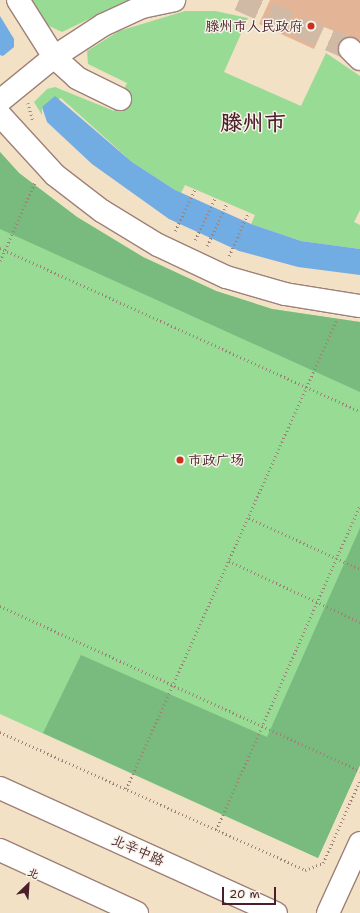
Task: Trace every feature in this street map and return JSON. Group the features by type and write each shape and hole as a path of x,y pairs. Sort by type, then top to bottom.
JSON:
{"street":[{"path":"18,0 54,57 77,78 120,99"},
{"path":"8,94 54,57 103,25 142,7 174,0"},
{"path":"0,115 55,175 102,212 158,245 226,277 285,294 360,306"},
{"name":"北辛中路","path":"0,788 276,913"},
{"path":"328,913 360,843"},
{"path":"0,850 137,913"}],"path":[{"path":"8,94 32,108 35,123"},
{"path":"0,261 35,181"},
{"path":"175,231 195,189"},
{"path":"195,240 215,198"},
{"path":"207,246 227,203"},
{"path":"229,256 248,212"},
{"path":"168,227 182,234"},
{"path":"188,237 214,249"},
{"path":"0,248 360,411"},
{"path":"222,252 234,258"},
{"path":"126,789 338,317"},
{"path":"216,830 360,505"},
{"path":"249,518 360,569"},
{"path":"229,561 360,622"},
{"path":"0,606 360,771"},
{"path":"0,732 305,870 323,863 360,780"}],"green space":[{"path":"32,0 128,0 62,32 45,24"},
{"path":"185,11 215,11 248,18 224,72 301,106 326,53 360,76 360,210 354,222 360,225 360,249 301,241 251,224 255,215 185,185 181,193 175,190 132,162 61,98 42,107 42,115 34,102 47,89 55,87 114,111 127,83 88,64 87,51 119,31"},
{"name":"市政广场","path":"0,152 19,173 77,217 143,257 216,291 272,309 360,322 360,765 318,858 0,714"},
{"path":"0,152 19,173 77,217 143,257 216,291 272,309 360,322 360,392 0,229"},
{"path":"360,528 360,765 318,858 43,733 81,655 267,737"}],"water":[{"path":"0,16 14,39 14,47 3,56 0,55"},
{"path":"55,96 132,162 175,190 251,224 301,241 360,249 360,275 298,267 239,251 169,219 92,164 47,122 42,107"}],"building":[{"name":"滕州市人民政府","path":"270,0 360,0 360,41 324,27 314,49 259,24"}],"tunnel":[{"path":"239,0 350,49"}],"place":[{"name":"滕州市人民政府","path":"311,26"},
{"name":"市政广场","path":"180,460"}],"district":[{"name":"滕州市","path":"253,123"}]}
